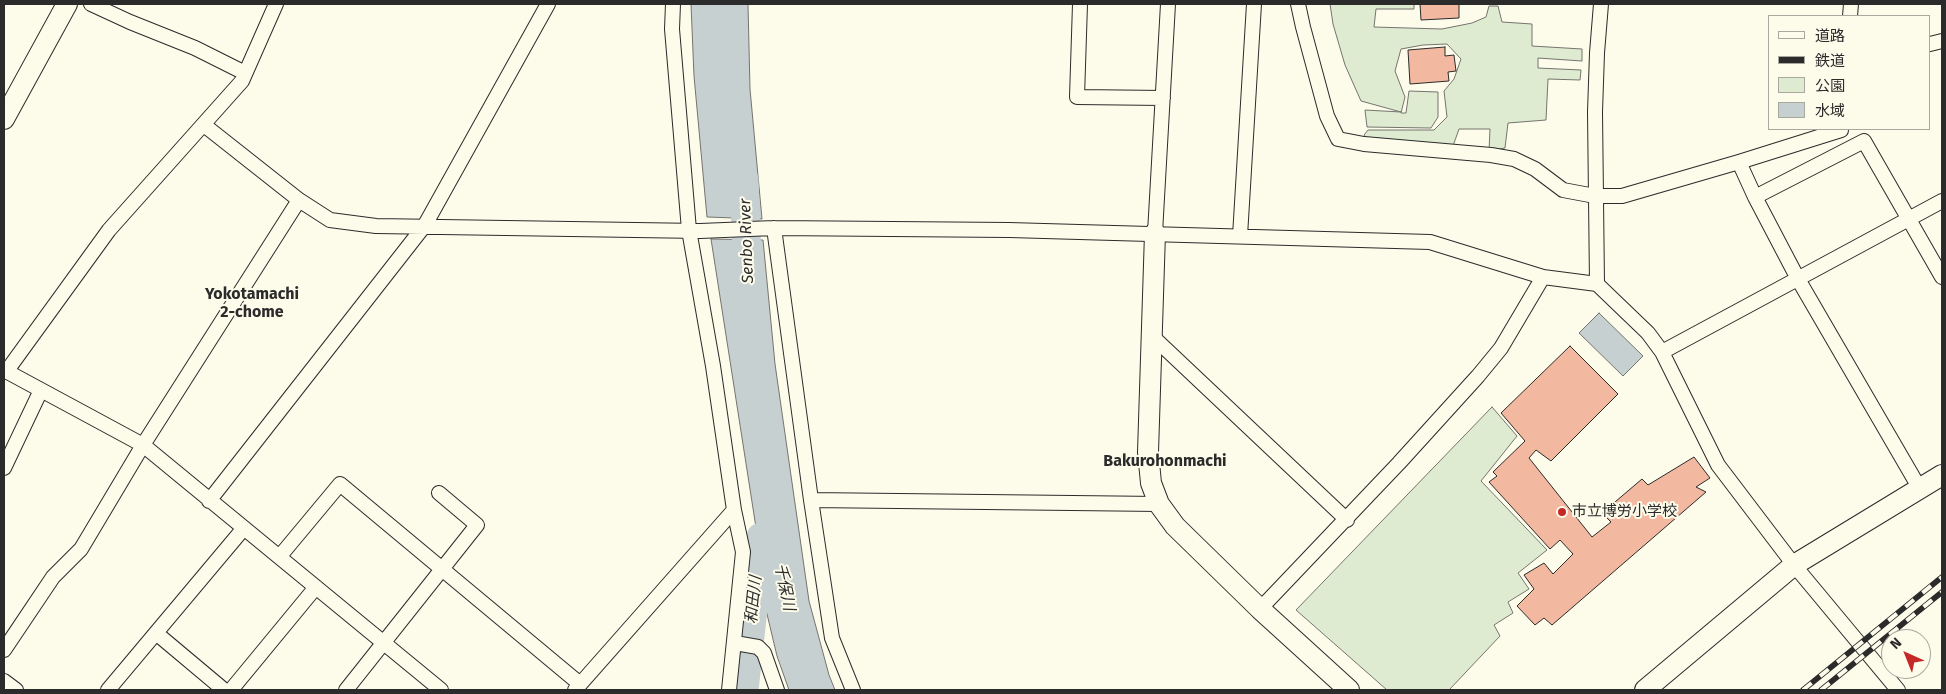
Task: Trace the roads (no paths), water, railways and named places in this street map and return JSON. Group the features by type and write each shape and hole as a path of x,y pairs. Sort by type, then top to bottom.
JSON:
{"street":[{"path":"4,120 67,4"},
{"path":"91,4 195,48 245,73"},
{"path":"276,4 242,81 109,230 5,371 143,445 441,690"},
{"path":"209,501 425,225 548,4"},
{"path":"673,4 672,29 695,230 734,510 743,552 738,644 729,690"},
{"path":"1080,4 1077,96 1162,98"},
{"path":"1168,4 1155,233 1148,452 1151,483 1159,504 1175,526 1260,609 1349,690"},
{"path":"1240,236 1254,4"},
{"path":"1298,4 1327,116 1338,139 1364,144 1514,159 1535,169 1563,190 1594,196 1622,196 1841,130"},
{"path":"1597,284 1594,196 1595,112 1601,4"},
{"path":"204,125 299,200 330,220 376,226 425,225 695,230 770,228 1155,233 1430,242 1543,277 1597,284 1648,333 1662,352 1718,465 1794,565 1898,690"},
{"path":"1755,197 1864,141 1942,277"},
{"path":"1739,162 1798,279 1920,489"},
{"path":"4,650 52,577 81,549 143,445 299,200"},
{"path":"1662,352 1942,201"},
{"path":"770,228 832,638 853,690"},
{"path":"1260,609 1347,520 1501,348 1543,277"},
{"path":"1152,336 1347,520"},
{"path":"4,468 41,390"},
{"path":"1645,690 1794,565 1942,475"},
{"path":"280,556 340,484 577,687 734,510"},
{"path":"346,690 477,525 439,494"},
{"path":"810,500 1159,504"},
{"path":"108,690 244,528"},
{"path":"231,690 316,586"},
{"path":"156,633 224,690"},
{"path":"738,644 758,647 764,653 777,690"},
{"path":"4,681 16,690"}],"water":[{"path":"691,4 748,4 750,89 762,219 707,217 694,76"},
{"name":"千保川","path":"711,239 763,240 775,364 809,601 829,675 835,690 789,690 777,656 767,614 765,609 758,606 758,579 752,537 757,534"},
{"path":"1599,313 1643,356 1623,376 1579,333"}],"waterway":[{"name":"Senbo River","path":"744,180 748,280"},
{"name":"和田川","path":"744,690 761,537"}],"railway":[{"path":"1803,690 1942,577"},
{"path":"1821,690 1942,592"}],"place":[{"name":"市立博労小学校","path":"1562,512"}],"district":[{"name":"Yokotamachi 2-chome","path":"252,304"},
{"name":"Bakurohonmachi","path":"1165,462"}]}
